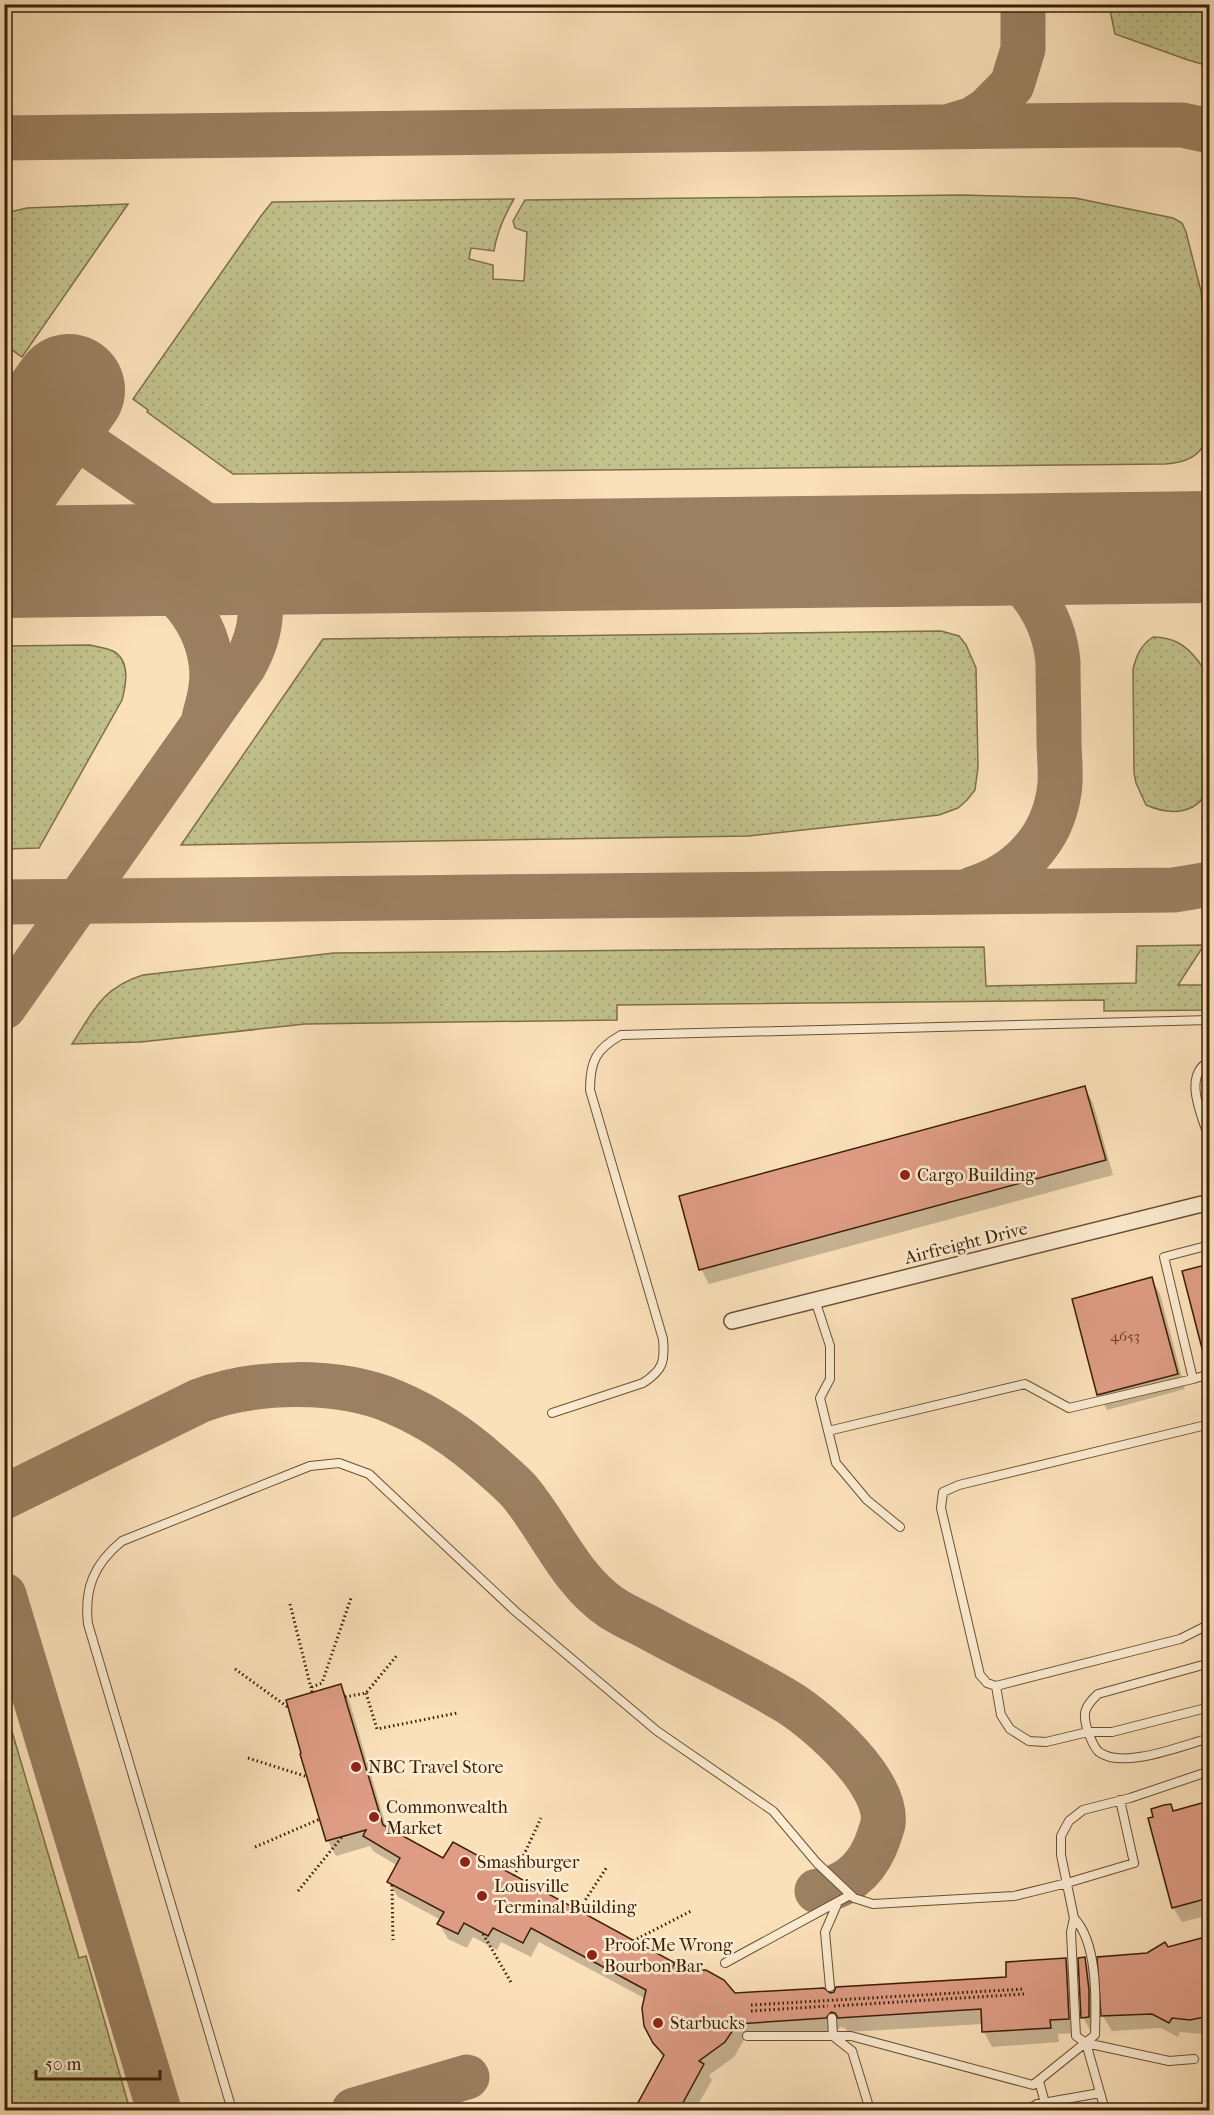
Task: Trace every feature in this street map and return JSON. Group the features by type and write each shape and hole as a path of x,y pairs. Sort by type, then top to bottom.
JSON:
{"street":[{"name":"Airfreight Drive","path":"732,1321 1209,1202"}],"lane":[{"path":"552,1413 644,1383 655,1376 662,1365 664,1353 663,1339 590,1090 590,1070 597,1054 607,1043 621,1035 1209,1020"},
{"path":"1209,1060 1203,1064 1195,1080 1196,1093 1209,1141"},
{"path":"1193,1378 1164,1257 1209,1245"},
{"path":"815,1300 830,1346 830,1378 820,1398 836,1463 867,1500 900,1527"},
{"path":"828,1431 1025,1384 1069,1408 1209,1374"},
{"path":"1209,1424 959,1485 943,1492 941,1508 980,1675 987,1683 996,1686 1180,1639 1209,1624"},
{"path":"232,2110 88,1623 86,1602 97,1567 109,1551 122,1541 310,1466 339,1463 369,1474 515,1611 657,1731 772,1811 817,1863 854,1898 873,1904 1014,1896 1134,1863 1120,1800"},
{"path":"1209,1664 1098,1694 1087,1705 1084,1719 1097,1751 1110,1758 1132,1759 1209,1738"},
{"path":"996,1686 1002,1715 1010,1729 1029,1741 1046,1743 1088,1732 1112,1731 1209,1707"},
{"path":"1194,2059 1169,2061 1086,2043 1076,2036 1071,1932 1074,1918 1061,1855 1061,1836 1069,1821 1083,1810 1209,1771"},
{"path":"725,1963 850,1895"},
{"path":"831,1987 825,1932 838,1902"},
{"path":"747,2036 851,2036 1033,2085 1095,2035 1092,1957 1082,1926 1074,1918"},
{"path":"832,2018 833,2036 852,2051 870,2110"},
{"path":"1086,2043 1105,2110"},
{"path":"1039,2081 1045,2103"},
{"path":"1028,2110 1037,2104 1100,2093"}],"path":[{"path":"290,1604 312,1692 312,1687 322,1683 351,1598"},
{"path":"345,1697 366,1693 398,1654"},
{"path":"236,1669 289,1708"},
{"path":"366,1693 377,1730 457,1713"},
{"path":"248,1758 308,1777"},
{"path":"514,1876 541,1818"},
{"path":"255,1847 320,1820"},
{"path":"298,1891 342,1837"},
{"path":"578,1911 607,1868"},
{"path":"392,1885 393,1940"},
{"path":"633,1941 693,1910"},
{"path":"483,1934 512,1984"},
{"path":"751,2005 1024,1989"},
{"path":"751,2011 1024,1994"},
{"path":"681,2105 740,2110"}],"green space":[{"path":"1109,5 1209,5 1209,66 1115,34"},
{"path":"962,195 1075,198 1173,218 1182,223 1201,291 1203,317 1205,442 1194,456 1183,461 1165,464 233,474 147,412 148,410 133,399 272,202 514,199 501,224 494,251 471,248 469,259 493,265 493,279 524,281 527,232 515,228 513,221 525,200"},
{"path":"128,204 22,357 5,345 5,213 27,208"},
{"path":"941,631 959,636 966,645 976,668 978,767 975,790 967,800 958,808 939,815 749,836 181,845 323,639"},
{"path":"1153,637 1174,641 1185,647 1207,674 1211,762 1209,784 1199,802 1184,810 1165,811 1146,805 1134,773 1133,669 1140,650"},
{"path":"90,645 113,651 123,661 126,681 122,700 39,848 5,849 5,646"},
{"path":"1204,945 1178,985 1209,985 1209,1010 1104,1011 1104,1000 617,1005 617,1020 305,1024 141,1042 72,1044 93,1011 108,993 129,980 143,975 334,953 984,947 986,986 1136,983 1137,946"},
{"path":"5,1708 79,1958 86,1956 130,2110 5,2110"}],"building":[{"name":"Cargo Building","path":"1085,1086 1106,1160 699,1270 679,1196"},
{"path":"1209,1264 1209,1359 1205,1360 1182,1271"},
{"path":"1152,1277 1178,1374 1097,1395 1072,1299"},
{"name":"Louisville Terminal Building","path":"341,1684 383,1825 443,1858 453,1842 675,1963 669,1973 706,1970 724,1980 735,1993 824,1988 830,1993 834,1992 836,1987 1006,1977 1006,1962 1066,1958 1069,2019 1050,2020 1051,2028 982,2032 981,2009 838,2018 835,2013 831,2012 826,2018 737,2024 725,2042 699,2061 704,2064 679,2110 634,2110 664,2055 653,2043 644,2026 642,2008 646,1990 531,1928 523,1943 493,1928 488,1936 464,1923 458,1934 437,1924 444,1912 387,1882 400,1858 363,1836 366,1830 326,1841 286,1700"},
{"path":"1209,1801 1209,1898 1172,1908 1148,1818 1153,1817 1151,1809 1171,1804 1173,1811"},
{"path":"1209,1936 1209,2016 1190,2020 1172,2018 1169,2023 1152,2014 1101,2016 1097,1957 1147,1953 1165,1942 1168,1947"},
{"path":"1085,1957 1089,2017 1081,2018 1078,1958"}],"taxiway":[{"path":"953,125 973,119 987,110 1012,85 1023,49 1023,4"},
{"path":"4,138 1106,125 1182,125 1210,131"},
{"path":"4,410 8,443 4,462"},
{"path":"4,1007 244,666 256,640 259,626 260,598 252,571 244,558 224,538 49,418"},
{"path":"791,552 943,552 980,557 1011,573 1035,598 1044,613 1051,629 1058,662 1060,780 1055,809 1041,840 1018,865 989,883 972,889"},
{"path":"4,564 111,563 133,568 166,585 191,612 207,645 212,677 204,718"},
{"path":"4,902 1174,890 1210,884"},
{"path":"4,1497 199,1401 221,1394 270,1386 322,1386 372,1394 407,1408 457,1438 513,1484 584,1583 612,1608 788,1702 802,1711 850,1755 875,1790 882,1808 883,1824 870,1856 859,1871 836,1886 817,1891"},
{"path":"4,1595 159,2110"},
{"path":"354,2110 467,2077"}],"runway":[{"path":"4,481 69,390"},
{"path":"4,562 1210,547"}],"place":[{"name":"Cargo Building","path":"905,1175"},
{"name":"NBC Travel Store","path":"356,1767"},
{"name":"Commonwealth Market","path":"374,1817"},
{"name":"Smashburger","path":"465,1862"},
{"name":"Louisville Terminal Building","path":"482,1896"},
{"name":"Proof Me Wrong Bourbon Bar","path":"592,1955"},
{"name":"Starbucks","path":"658,2023"}]}
